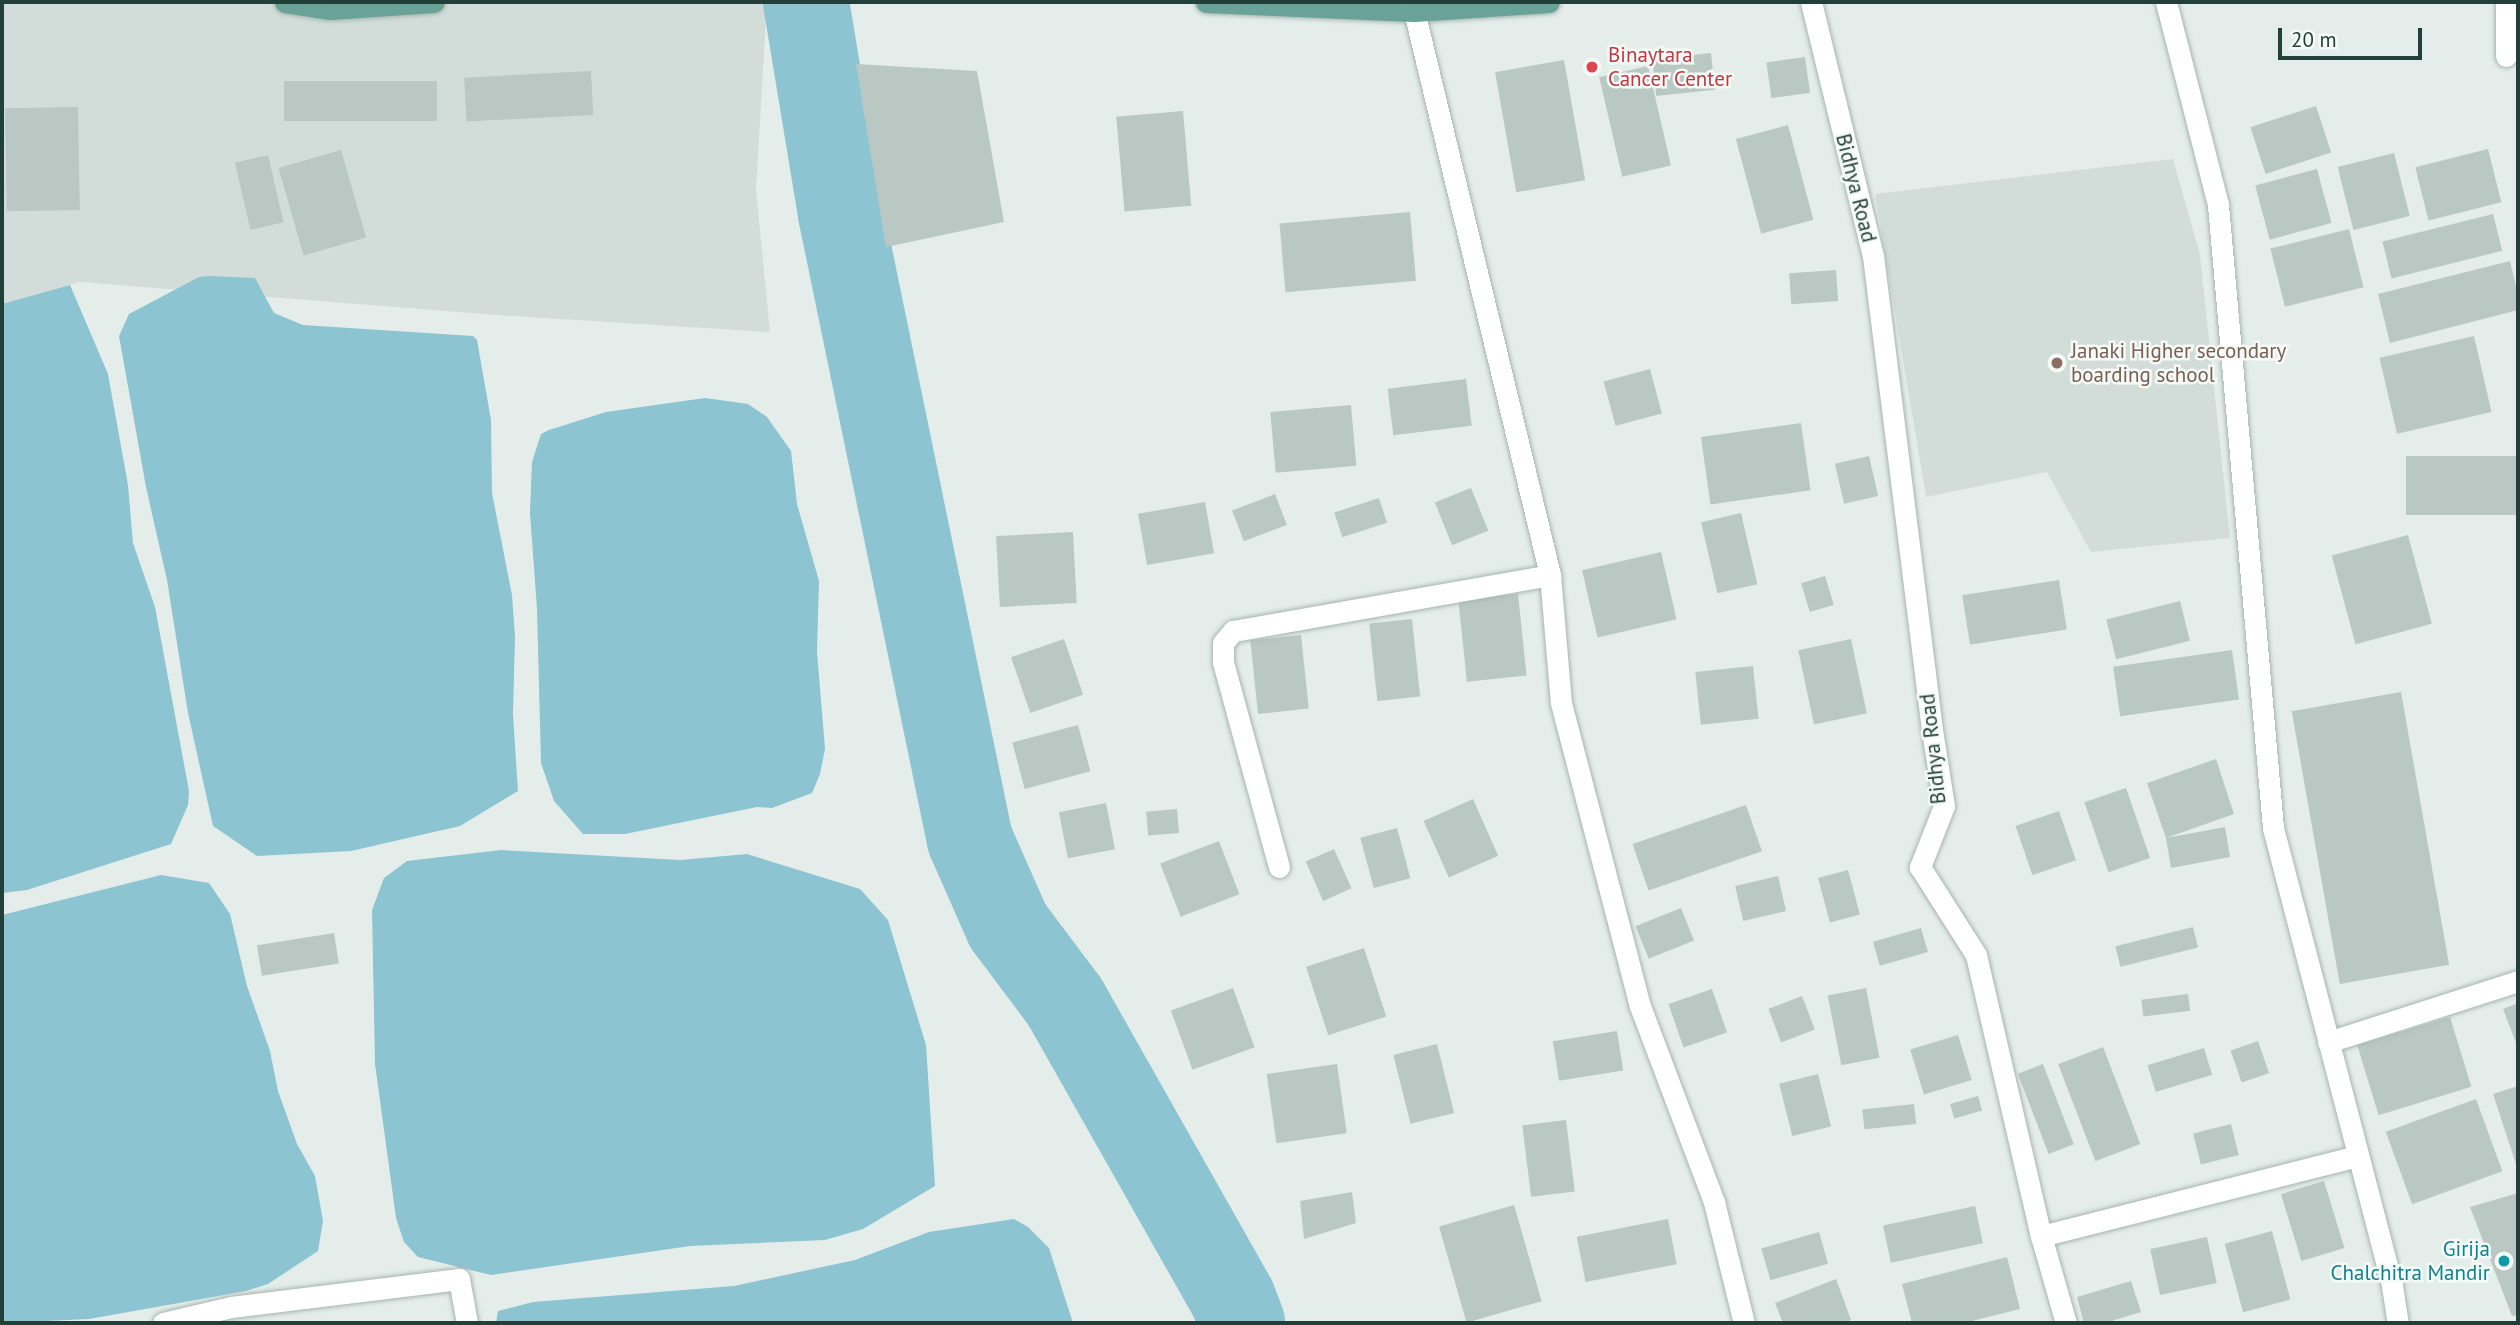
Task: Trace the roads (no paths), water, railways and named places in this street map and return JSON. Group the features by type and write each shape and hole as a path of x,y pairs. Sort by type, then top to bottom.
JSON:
{"main road":[{"path":"285,2 330,9 434,2"},
{"path":"1206,2 1414,11 1549,2"}],"street":[{"name":"Bidhya Road","path":"1811,2 1873,256 1931,730 1944,806 1920,867 1976,955 2041,1236"},
{"path":"2166,2 2218,205 2273,828 2392,1286 2398,1323"},
{"path":"2506,2 2506,57"},
{"path":"1414,11 1550,575 1561,703 1640,1006 1714,1202 1744,1323"},
{"path":"1279,867 1223,662 1223,643 1233,631 1550,575"},
{"path":"2328,1042 2518,981"},
{"path":"2066,1323 2041,1236 2358,1156"},
{"path":"163,1323 231,1307 459,1279 467,1323"}],"water":[{"path":"199,277 255,278 274,313 303,325 473,336 477,340 491,420 492,493 512,595 515,637 513,714 518,791 460,826 351,851 257,856 213,826 188,713 167,580 146,487 119,336 129,314"},
{"path":"70,285 108,374 128,485 133,543 155,607 189,791 188,805 171,844 27,890 2,893 2,304"},
{"path":"705,398 748,404 767,417 791,451 797,504 819,581 817,652 825,749 820,774 812,793 772,808 757,807 625,834 583,834 554,801 541,763 537,609 530,513 532,462 541,434 549,430 606,412"},
{"path":"501,850 680,860 747,854 860,889 888,920 926,1045 935,1186 863,1229 825,1240 690,1246 491,1275 418,1257 404,1242 396,1218 375,1064 372,910 384,878 407,861"},
{"path":"161,875 209,883 230,914 247,986 270,1051 278,1091 297,1144 315,1176 323,1221 318,1251 268,1284 246,1291 89,1319 2,1323 2,915"},
{"path":"1014,1219 1028,1227 1049,1248 1073,1323 496,1323 498,1311 533,1302 734,1286 855,1260 929,1232"}],"waterway":[{"path":"806,2 841,214 970,840 1008,926 1065,1002 1233,1299 1242,1323"}],"place":[{"name":"Binaytara Cancer Center","path":"1592,67"},
{"name":"Janaki Higher secondary boarding school","path":"2057,363"},
{"name":"Girija Chalchitra Mandir","path":"2504,1261"}]}
